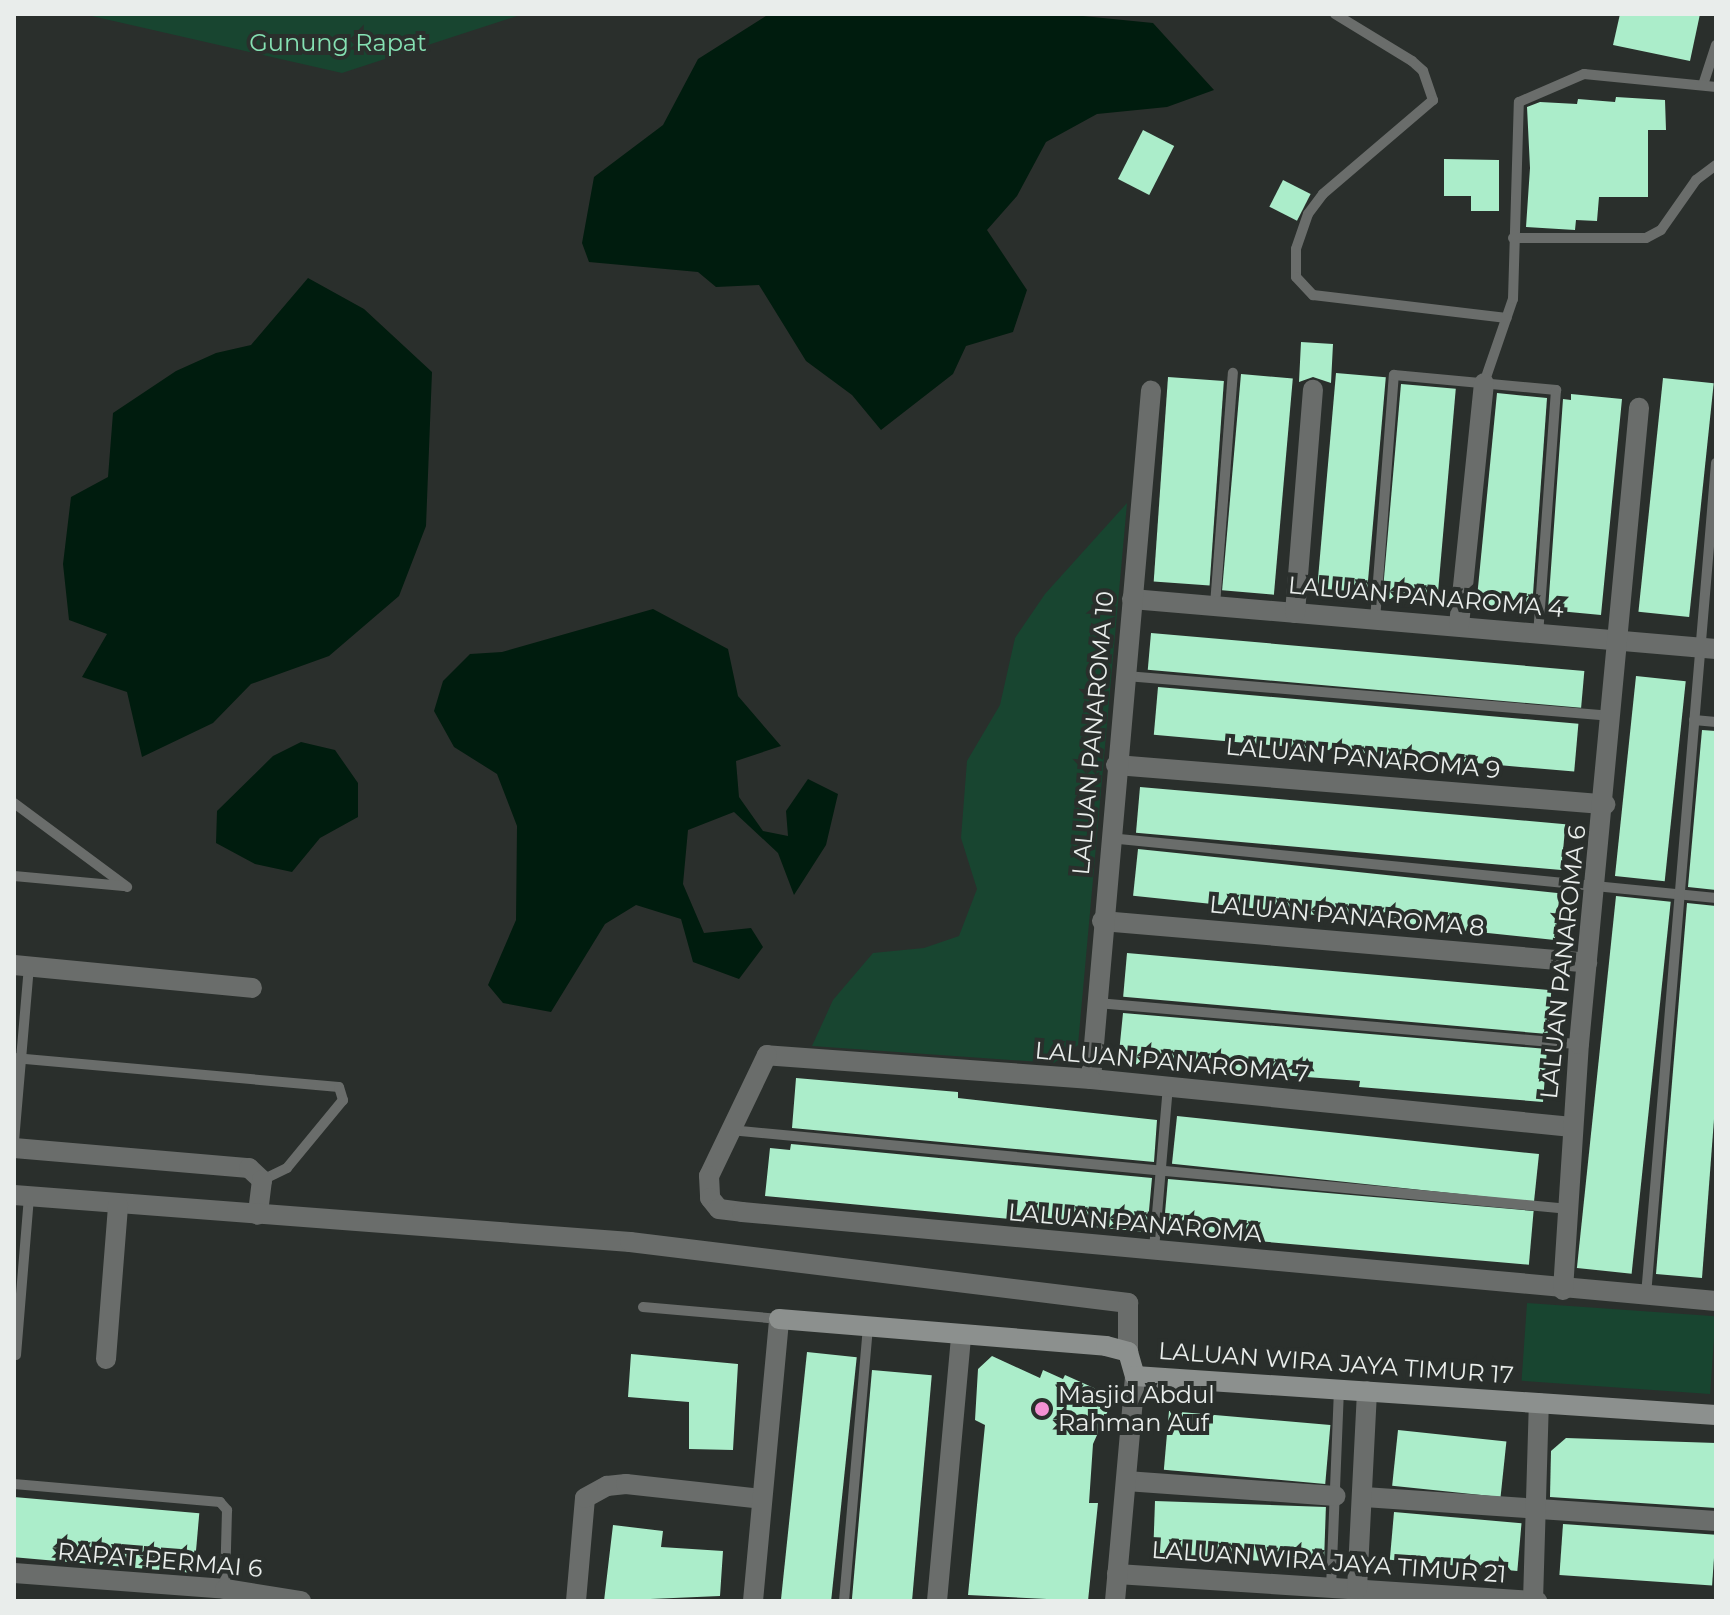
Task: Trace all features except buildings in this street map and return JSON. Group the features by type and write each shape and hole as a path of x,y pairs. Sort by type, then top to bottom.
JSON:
{"street":[{"path":"1459,625 1484,383"},
{"path":"1295,613 1313,390"},
{"name":"LALUAN PANAROMA 10","path":"1091,1079 1109,838 1151,391"},
{"name":"LALUAN PANAROMA 6","path":"1563,1290 1579,1044 1614,716 1639,408"},
{"name":"LALUAN PANAROMA 4","path":"1132,599 1708,648"},
{"name":"LALUAN PANAROMA 9","path":"1116,765 1605,804"},
{"name":"LALUAN PANAROMA 8","path":"1102,921 1587,963"},
{"path":"22,966 252,988"},
{"name":"LALUAN PANAROMA","path":"767,1055 709,1176 710,1198 719,1209 1563,1290 1716,1301"},
{"name":"LALUAN PANAROMA 7","path":"767,1055 1091,1079 1572,1127"},
{"path":"14,1148 249,1168 262,1180 258,1215"},
{"path":"21,1196 630,1242 1128,1303 1128,1352"},
{"path":"106,1359 118,1205"},
{"path":"753,1601 779,1319"},
{"name":"LALUAN WIRA JAYA TIMUR 17","path":"779,1319 1128,1352 1135,1376 1716,1415"},
{"path":"937,1601 961,1337"},
{"path":"1115,1601 1135,1376"},
{"path":"1357,1589 1367,1391"},
{"path":"1535,1601 1539,1403"},
{"path":"1126,1481 1335,1496"},
{"path":"576,1601 585,1498 626,1484 761,1499"},
{"path":"1364,1497 1716,1521"},
{"name":"RAPAT PERMAI 6","path":"14,1573 225,1589 301,1601"},
{"name":"LALUAN WIRA JAYA TIMUR 21","path":"1117,1574 1357,1589 1441,1598 1535,1601"}],"lane":[{"path":"1335,14 1412,61 1423,71 1433,100 1323,194 1308,214 1296,249 1296,277 1313,295 1507,318"},
{"path":"1703,85 1716,45"},
{"path":"1484,383 1513,299 1519,102 1584,74 1716,87"},
{"path":"1513,238 1646,238 1661,230 1696,180 1716,165"},
{"path":"1215,605 1233,373"},
{"path":"1375,620 1394,375 1556,390 1538,633"},
{"path":"1646,1297 1677,894 1694,720 1708,648 1716,463"},
{"path":"1126,676 1614,716"},
{"path":"1694,720 1716,722"},
{"path":"14,803 127,887 14,876"},
{"path":"1109,838 1716,898"},
{"path":"14,1141 22,966"},
{"path":"1097,1003 1579,1044"},
{"path":"18,1058 339,1087 343,1100 287,1168 262,1180"},
{"path":"1154,1249 1168,1087"},
{"path":"730,1130 1569,1209"},
{"path":"16,1355 21,1196"},
{"path":"643,1307 779,1319"},
{"path":"844,1601 868,1326"},
{"path":"1331,1588 1339,1390"},
{"path":"14,1484 220,1502 227,1510 225,1589"}],"green space":[{"name":"Gunung Rapat","path":"83,14 523,14 342,73"},
{"path":"1127,503 1078,1045 1054,1063 812,1046 833,1000 873,953 924,948 959,936 977,889 961,838 967,761 1000,705 1015,638 1045,594"},
{"path":"1527,1303 1716,1316 1710,1394 1522,1381"}],"shaded area":[{"path":"769,14 1063,14 1153,23 1214,90 1167,107 1097,114 1046,142 1017,196 987,230 1027,290 1013,332 966,346 953,374 881,430 852,395 806,361 759,285 716,287 698,272 589,262 582,243 594,177 663,125 698,59"},
{"path":"308,278 364,309 432,372 426,526 399,596 329,656 251,684 213,723 142,757 127,692 82,677 107,634 69,620 63,564 71,497 108,477 113,413 176,371 216,353 251,345"},
{"path":"653,609 728,649 738,696 781,746 736,761 739,797 763,831 788,836 786,811 808,779 838,794 826,845 794,895 778,853 734,812 688,830 683,884 704,933 751,928 763,947 739,979 693,962 681,919 636,905 605,924 551,1012 503,1003 488,985 516,920 517,826 497,774 454,747 434,711 443,681 470,654 502,652"},
{"path":"301,742 335,750 358,783 358,817 320,838 292,872 255,864 216,843 217,811 273,756"}],"place":[{"name":"Masjid Abdul Rahman Auf","path":"1042,1409"}]}
